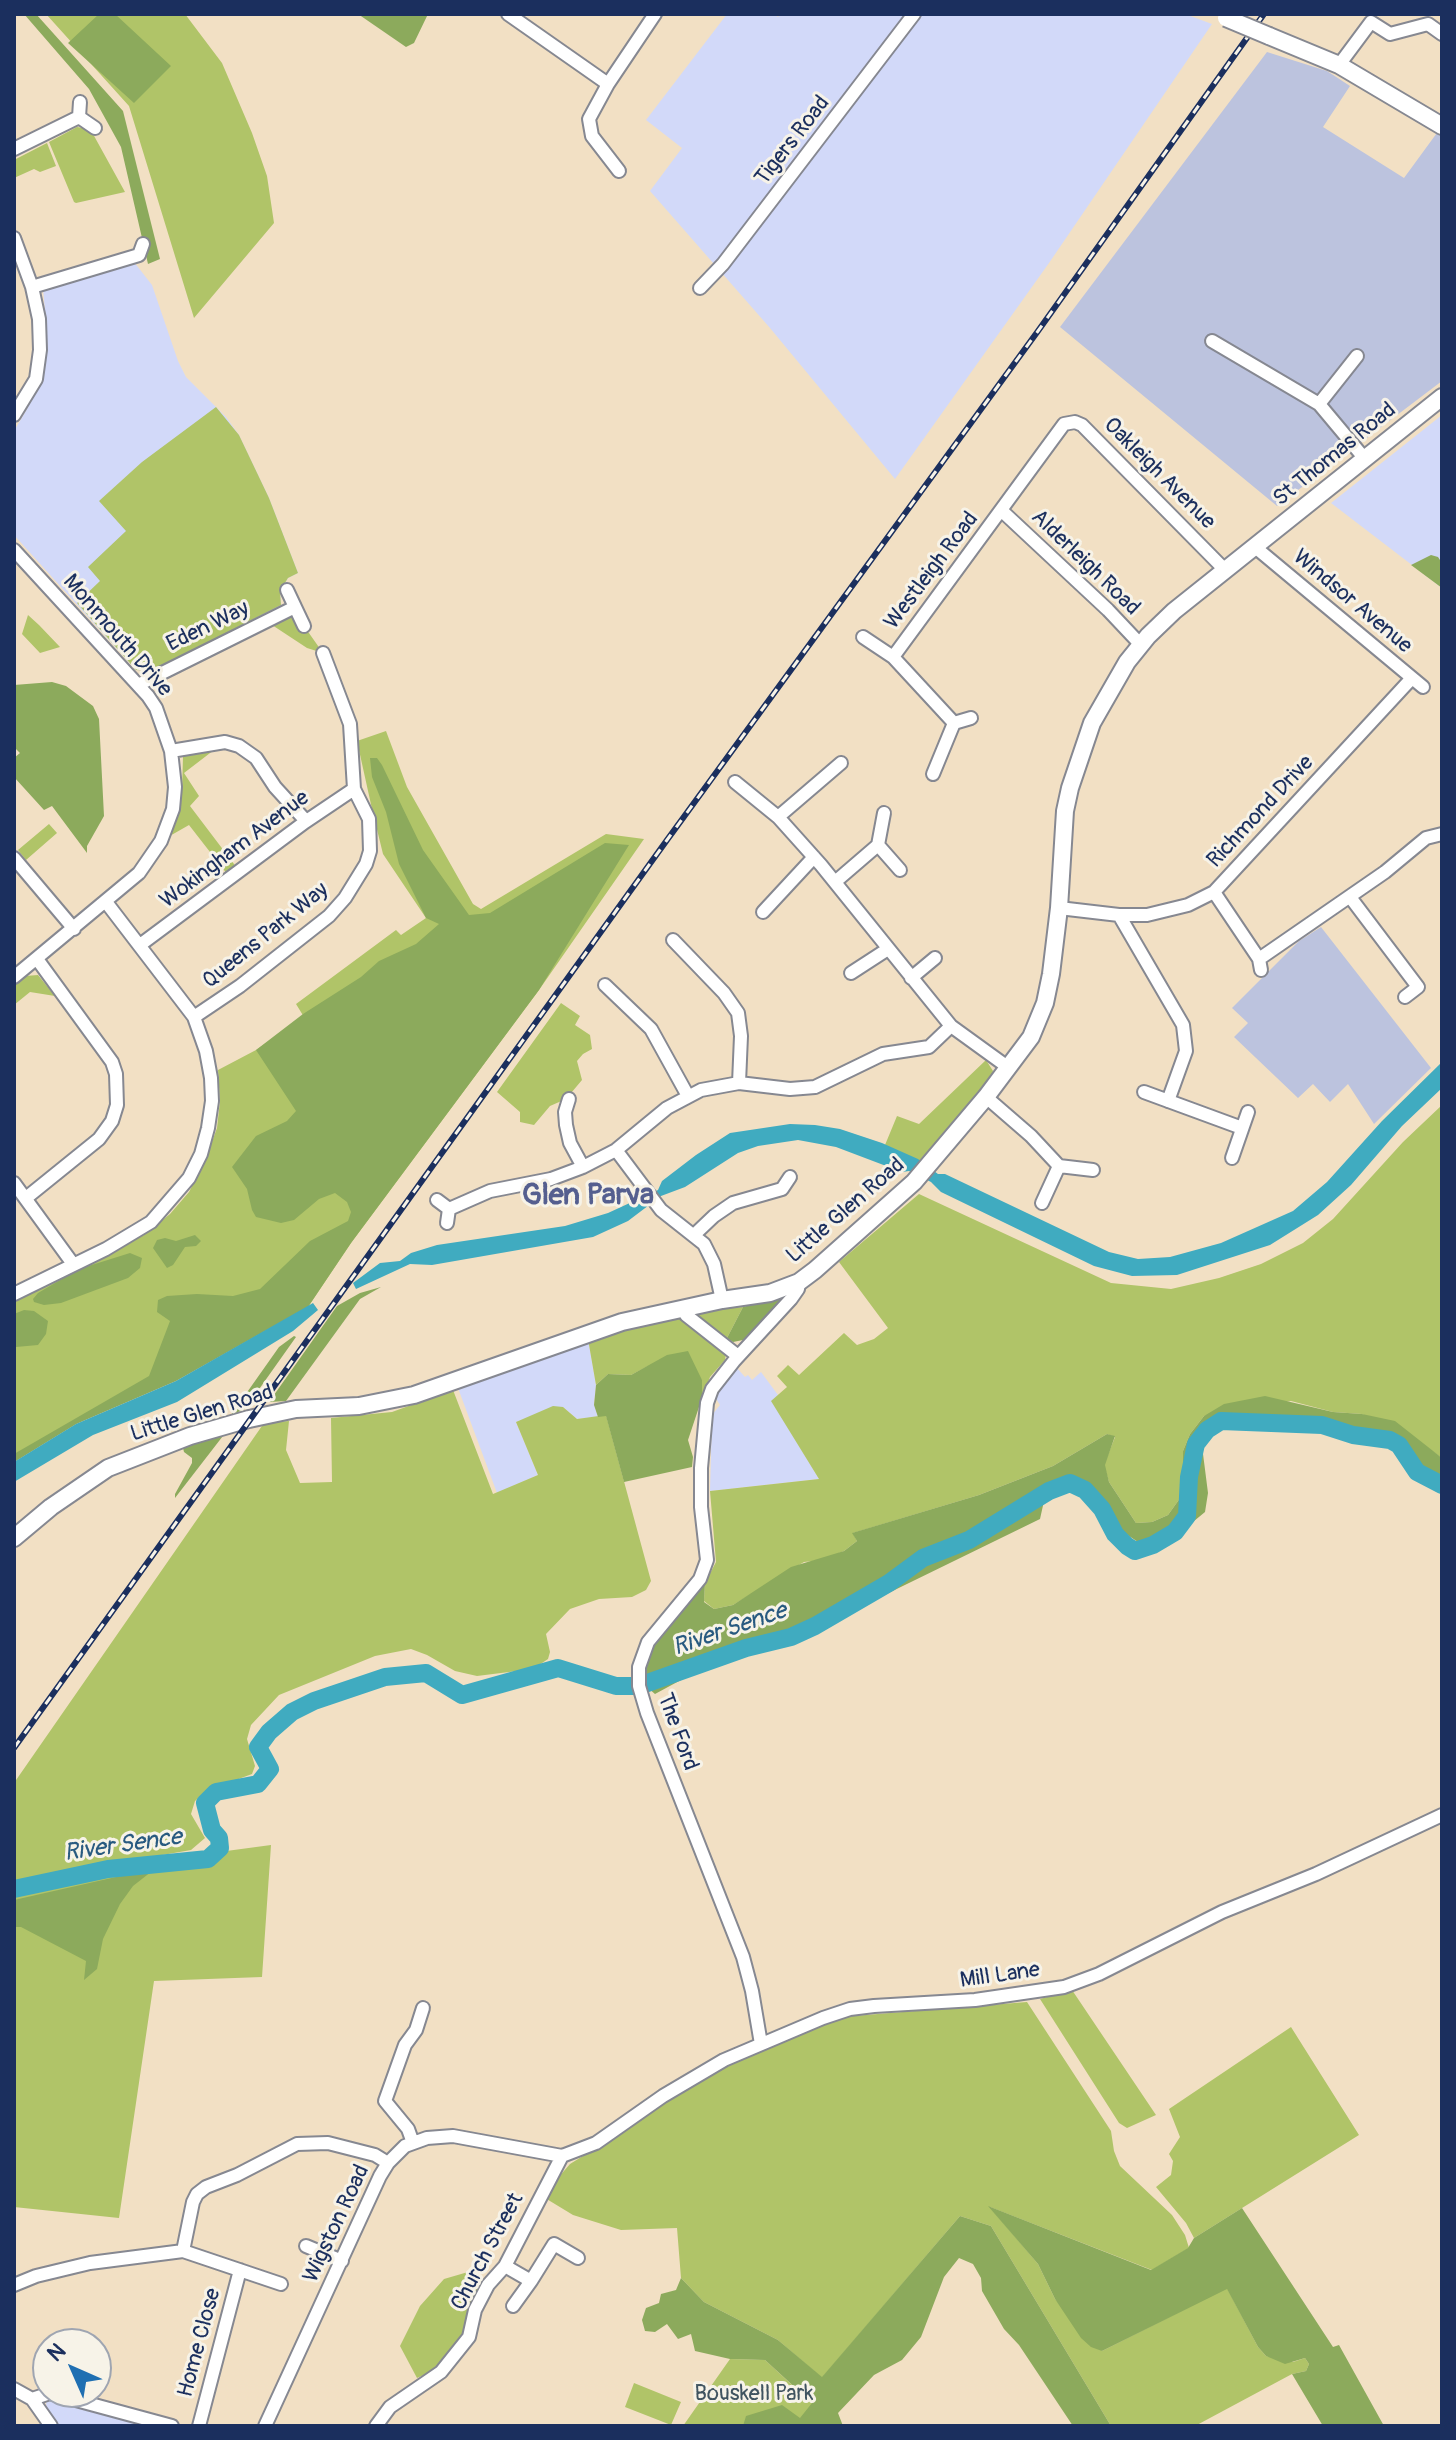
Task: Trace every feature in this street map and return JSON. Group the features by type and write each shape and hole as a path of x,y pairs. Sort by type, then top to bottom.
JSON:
{"main road":[{"path":"1222,16 1339,65 1442,126"},
{"name":"St Thomas Road","path":"1255,547 1442,397"},
{"name":"Little Glen Road","path":"14,1538 51,1507 108,1468 190,1436 296,1409 359,1406 400,1399 589,1332 683,1308 770,1293 799,1282 831,1257 914,1182 986,1097 1031,1037 1045,1003 1059,908 1065,811 1076,766 1102,702 1141,645 1174,611 1255,547"}],"street":[{"path":"508,14 608,84"},
{"path":"619,171 592,136 589,119 608,84 655,14"},
{"name":"Tigers Road","path":"700,288 723,264 914,14"},
{"path":"1339,65 1371,22 1390,34 1428,24 1442,34"},
{"path":"79,117 80,102"},
{"path":"79,117 95,128"},
{"path":"14,149 79,117"},
{"path":"14,238 32,287 39,319 40,350 36,379 14,415"},
{"path":"32,287 143,254"},
{"path":"1212,341 1319,404 1365,459"},
{"path":"1319,404 1357,356"},
{"name":"Oakleigh Avenue","path":"1059,430 1071,421 1082,425 1226,571"},
{"name":"Westleigh Road","path":"954,723 893,657 1059,430"},
{"name":"Alderleigh Road","path":"1002,511 1141,645"},
{"name":"Windsor Avenue","path":"1255,547 1423,687"},
{"name":"Monmouth Drive","path":"14,550 156,708 171,751 175,787 173,809 161,841 139,873 14,977"},
{"path":"287,590 304,626"},
{"name":"Eden Way","path":"138,685 295,607"},
{"path":"863,637 893,657"},
{"name":"Queens Park Way","path":"194,1017 311,931 345,898 362,873 370,851 369,819 354,789 350,724 323,653"},
{"name":"Richmond Drive","path":"1059,908 1119,915 1161,913 1188,905 1214,892 1412,678"},
{"path":"933,774 954,723 971,718"},
{"path":"171,751 225,742 239,746 256,758 275,787 306,821"},
{"path":"778,817 841,763"},
{"path":"735,782 778,817 814,857 951,1026 1009,1068"},
{"name":"Wokingham Avenue","path":"140,945 306,821 354,789"},
{"path":"835,882 878,845 884,813"},
{"path":"1214,892 1260,964 1426,838 1442,834"},
{"path":"878,845 900,870"},
{"path":"763,912 814,857"},
{"path":"14,858 74,929"},
{"path":"1350,897 1418,987"},
{"path":"14,1294 151,1222 177,1194 195,1166 208,1128 212,1101 210,1066 194,1017 106,902"},
{"path":"1119,915 1183,1025 1186,1051 1168,1101"},
{"path":"673,940 730,999 738,1013 741,1036 739,1083"},
{"path":"851,973 888,949"},
{"path":"911,978 935,958"},
{"path":"26,1198 99,1139 112,1121 117,1105 116,1074 112,1062 37,959"},
{"path":"1405,997 1430,977"},
{"path":"605,985 651,1029 688,1096"},
{"path":"449,1209 490,1191 551,1179 583,1167 616,1150 656,1116 688,1096 739,1083 790,1089 815,1087 883,1054 925,1049 939,1040 951,1026"},
{"path":"1144,1092 1242,1128"},
{"path":"986,1097 1031,1136 1059,1166 1093,1170"},
{"path":"563,1107 570,1143 583,1167"},
{"path":"1232,1158 1248,1112"},
{"path":"616,1150 661,1210 704,1244 714,1264 722,1300"},
{"path":"1042,1203 1059,1166"},
{"path":"694,1235 733,1203 786,1193 790,1177"},
{"path":"14,1183 73,1264"},
{"path":"437,1200 449,1209"},
{"path":"447,1223 449,1209"},
{"name":"The Ford","path":"761,2044 743,1957 655,1735 639,1686 639,1667 648,1642 700,1579 707,1560 701,1507 701,1468 707,1403 712,1389 791,1299 799,1282"},
{"path":"683,1308 686,1315 738,1356"},
{"name":"Mill Lane","path":"562,2156 596,2143 663,2096 724,2060 850,2009 975,2000 1064,1987 1099,1974 1222,1912 1316,1874 1442,1815"},
{"path":"413,2143 408,2129 385,2101 405,2045 416,2030 423,2008"},
{"name":"Wigston Road","path":"265,2426 388,2163 397,2153 413,2143 453,2136 562,2156"},
{"path":"183,2251 193,2202 202,2190 297,2144 328,2143 375,2155 388,2163"},
{"name":"Church Street","path":"376,2426 390,2407 441,2372 469,2337 475,2310 488,2285 505,2266 562,2156"},
{"path":"513,2306 554,2244 578,2258"},
{"path":"306,2246 342,2261"},
{"path":"14,2285 36,2276 90,2263 183,2251 281,2284"},
{"path":"505,2266 531,2281"},
{"name":"Home Close","path":"199,2426 240,2270"},
{"path":"14,2389 32,2399"},
{"path":"38,2408 51,2426"},
{"path":"105,2408 172,2426"}],"shaded area":[{"path":"727,14 774,14 778,17 780,14 1185,14 1212,24 1049,263 895,479 770,328 650,191 682,148 646,120"},
{"path":"1267,52 1327,71 1350,86 1323,127 1404,178 1442,126 1442,381 1277,506 1060,327"},
{"path":"134,262 152,285 186,377 226,417 239,435 269,498 298,573 288,578 280,591 281,605 151,671 136,670 14,535 14,431 40,378 45,355 47,332 43,289"},
{"path":"1442,415 1442,588 1331,503"},
{"path":"1321,927 1431,1068 1374,1124 1348,1084 1330,1102 1313,1084 1298,1098 1234,1037 1248,1023 1232,1008 1299,941"},
{"path":"588,1339 598,1417 577,1419 563,1407 516,1422 538,1475 497,1493 458,1388"},
{"path":"737,1368 752,1380 761,1372 778,1395 772,1401 819,1479 710,1491 712,1415 720,1405 715,1397"},
{"path":"84,2408 154,2426 60,2426 47,2410"}],"green space":[{"path":"24,14 36,14 123,111 160,259 148,264 121,147 89,89"},
{"path":"46,14 185,14 222,63 267,176 274,223 194,318 129,106"},
{"path":"99,14 115,14 171,66 134,103 68,43"},
{"path":"358,14 428,14 414,43 406,47"},
{"path":"77,127 93,134 125,192 74,202 49,142"},
{"path":"47,143 56,166 40,172 34,169 14,178 14,160"},
{"path":"216,407 239,435 269,498 298,573 288,578 280,591 281,605 151,671 136,670 77,603 100,581 88,567 126,531 99,501 142,462"},
{"path":"1431,555 1438,557 1442,563 1442,588 1411,565"},
{"path":"295,607 323,653 307,648 269,623"},
{"path":"28,615 60,647 40,653 22,634"},
{"path":"52,682 66,686 93,706 99,719 104,816 87,846 87,853 52,806 44,810 14,777 14,758 20,753 14,747 14,685"},
{"path":"386,731 407,787 473,904 481,909 606,834 644,839 539,990 351,1243 308,1307 76,1424 14,1462 14,1300 144,1235 170,1214 189,1192 217,1128 220,1101 218,1070 256,1050 304,1017 296,1004 396,930 401,935 426,918 383,854 357,741"},
{"path":"214,750 184,773 199,796 190,806 240,872 231,879 189,825 161,841 182,791 183,756"},
{"path":"370,758 377,758 382,765 423,850 469,915 490,913 605,843 629,845 539,990 351,1243 308,1307 176,1381 76,1424 14,1462 14,1454 149,1376 170,1321 157,1312 158,1300 167,1296 197,1294 233,1296 260,1289 310,1241 348,1221 351,1212 347,1202 335,1193 319,1199 294,1220 281,1223 256,1217 247,1189 232,1167 256,1136 287,1121 296,1111 256,1050 303,1014 361,977 379,961 416,944 439,924 426,918 399,864 386,812 372,777"},
{"path":"49,824 57,833 26,860 18,850"},
{"path":"38,975 55,996 30,992 14,1005 14,985 25,976"},
{"path":"561,1003 580,1016 575,1025 590,1035 592,1049 577,1061 582,1080 566,1099 550,1106 534,1125 520,1122 520,1112 497,1092"},
{"path":"986,1060 993,1071 991,1080 919,1161 885,1145 897,1116 919,1124"},
{"path":"1442,1105 1442,1458 1422,1444 1362,1414 1333,1412 1291,1401 1204,1416 1190,1434 1183,1451 1183,1494 1168,1515 1152,1522 1136,1523 1109,1482 1104,1465 1115,1437 1107,1434 1053,1466 979,1495 853,1533 857,1541 844,1551 822,1560 804,1562 733,1605 714,1609 704,1601 705,1583 716,1562 710,1491 819,1479 771,1401 787,1387 777,1376 788,1365 799,1375 844,1333 857,1345 874,1339 888,1328 839,1262 919,1194 1111,1283 1171,1289 1261,1264 1303,1243 1333,1219 1403,1142"},
{"path":"195,1235 201,1241 196,1246 185,1247 173,1265 167,1268 153,1248 157,1240 165,1238 176,1241"},
{"path":"130,1253 142,1258 140,1268 128,1278 61,1303 44,1305 34,1302 38,1293 79,1269"},
{"path":"381,1287 360,1299 286,1401 269,1402 337,1306 360,1293"},
{"path":"784,1295 780,1304 743,1340 733,1342 727,1338 743,1307"},
{"path":"743,1307 727,1338 696,1315 715,1309"},
{"path":"24,1310 34,1311 48,1321 46,1334 38,1345 16,1347 14,1314"},
{"path":"680,1316 722,1346 726,1354 725,1360 710,1377 702,1398 702,1380 648,1366 631,1375 608,1374 596,1385 588,1339"},
{"path":"294,1336 245,1409 231,1415 279,1347"},
{"path":"688,1351 702,1380 702,1398 688,1440 693,1457 692,1467 624,1482 606,1416 598,1417 594,1405 596,1385 608,1374 631,1375 667,1355"},
{"path":"453,1390 493,1494 538,1475 516,1422 553,1406 563,1407 577,1419 606,1415 651,1581 646,1590 632,1597 599,1599 570,1609 546,1634 550,1652 548,1659 533,1669 477,1676 455,1671 411,1649 375,1656 279,1695 251,1725 247,1739 255,1766 252,1774 206,1791 195,1801 191,1814 205,1838 191,1850 14,1881 14,1783 264,1423 289,1421 286,1450 300,1483 332,1482 331,1418 392,1412"},
{"path":"1265,1396 1333,1412 1395,1421 1442,1458 1442,1479 1390,1444 1369,1436 1325,1424 1300,1427 1278,1419 1246,1417 1227,1423 1202,1446 1208,1493 1205,1512 1182,1531 1157,1542 1138,1542 1114,1526 1091,1493 1077,1489 1044,1501 1040,1519 823,1625 705,1667 655,1694 648,1688 644,1666 657,1640 705,1583 704,1602 714,1609 733,1605 791,1567 844,1551 857,1541 852,1533 979,1495 1053,1466 1107,1434 1115,1436 1105,1465 1109,1482 1136,1523 1152,1522 1168,1515 1183,1494 1183,1451 1190,1434 1204,1416 1224,1404"},
{"path":"226,1432 175,1498 192,1463 192,1458 183,1448 187,1443"},
{"path":"271,1845 262,1977 154,1981 119,2218 14,2207 14,1893 152,1861"},
{"path":"156,1868 133,1886 120,1904 103,1939 97,1969 84,1980 86,1961 21,1927 14,1927 14,1900"},
{"path":"1072,1990 1156,2115 1127,2128 1119,2123 1040,1999"},
{"path":"1027,2002 1111,2131 1120,2166 1172,2215 1189,2248 1152,2270 990,2207 1038,2264 1055,2299 1102,2351 1227,2288 1258,2347 1266,2356 1293,2362 1305,2358 1309,2364 1306,2371 1292,2374 1195,2426 1111,2426 991,2226 960,2216 822,2378 778,2340 704,2302 681,2278 677,2228 621,2230 573,2215 545,2198 570,2164 660,2103 738,2060 825,2022 853,2016"},
{"path":"1291,2027 1359,2135 1194,2238 1186,2223 1156,2187 1171,2175 1173,2161 1169,2154 1180,2137 1169,2109"},
{"path":"988,2206 1151,2270 1188,2248 1194,2238 1242,2208 1333,2347 1339,2345 1384,2426 1323,2426 1292,2374 1306,2371 1309,2364 1305,2358 1285,2364 1266,2356 1227,2289 1102,2351 1091,2347 1081,2338 1055,2299 1038,2264"},
{"path":"960,2216 991,2226 1111,2426 1073,2426 1019,2345 1004,2329 982,2291 981,2278 973,2264 959,2258 944,2277 921,2337 902,2360 874,2375 838,2413 843,2426 743,2426 746,2416 782,2405 800,2418 812,2403 765,2360 730,2359 695,2351 691,2334 678,2339 667,2324 655,2332 645,2331 642,2320 646,2308 659,2303 661,2294 676,2290 681,2278 704,2302 778,2340 822,2377"},
{"path":"468,2272 486,2280 465,2333 439,2368 417,2378 400,2346 420,2306 444,2279"},
{"name":"Bouskell Park","path":"730,2359 765,2360 816,2407 830,2426 683,2426"},
{"path":"634,2383 681,2402 671,2425 625,2407"}],"water":[{"path":"1442,1062 1442,1088 1402,1126 1351,1185 1318,1215 1270,1245 1177,1275 1132,1276 1094,1266 941,1192 931,1182 909,1171 902,1172 836,1147 798,1140 758,1146 738,1153 685,1187 661,1196 628,1221 593,1237 432,1265 410,1264 356,1289 353,1283 380,1263 400,1261 411,1253 437,1245 565,1226 608,1213 658,1190 662,1181 730,1133 790,1124 840,1129 882,1143 918,1159 938,1174 945,1174 1109,1252 1138,1259 1170,1257 1221,1243 1293,1211 1327,1182 1382,1121"},
{"path":"313,1303 318,1310 293,1331 177,1402 93,1435 14,1482 14,1462 76,1424 176,1381"}],"waterway":[{"name":"River Sence","path":"14,1889 108,1869 208,1859 220,1848 205,1803 216,1792 258,1784 270,1769 258,1747 269,1732 292,1712 314,1701 385,1677 426,1673 462,1695 558,1668 616,1686 639,1686 746,1648 791,1637 815,1626 889,1583 923,1558 969,1540 1049,1491 1070,1483 1085,1490 1127,1546 1135,1551 1153,1545 1175,1532 1187,1516 1189,1477 1196,1444 1207,1430 1221,1421 1322,1425 1353,1435 1390,1440 1399,1445 1417,1472 1442,1485"}],"railway":[{"path":"14,1748 1264,14"}],"district":[{"name":"Glen Parva","path":"588,1196"}]}
